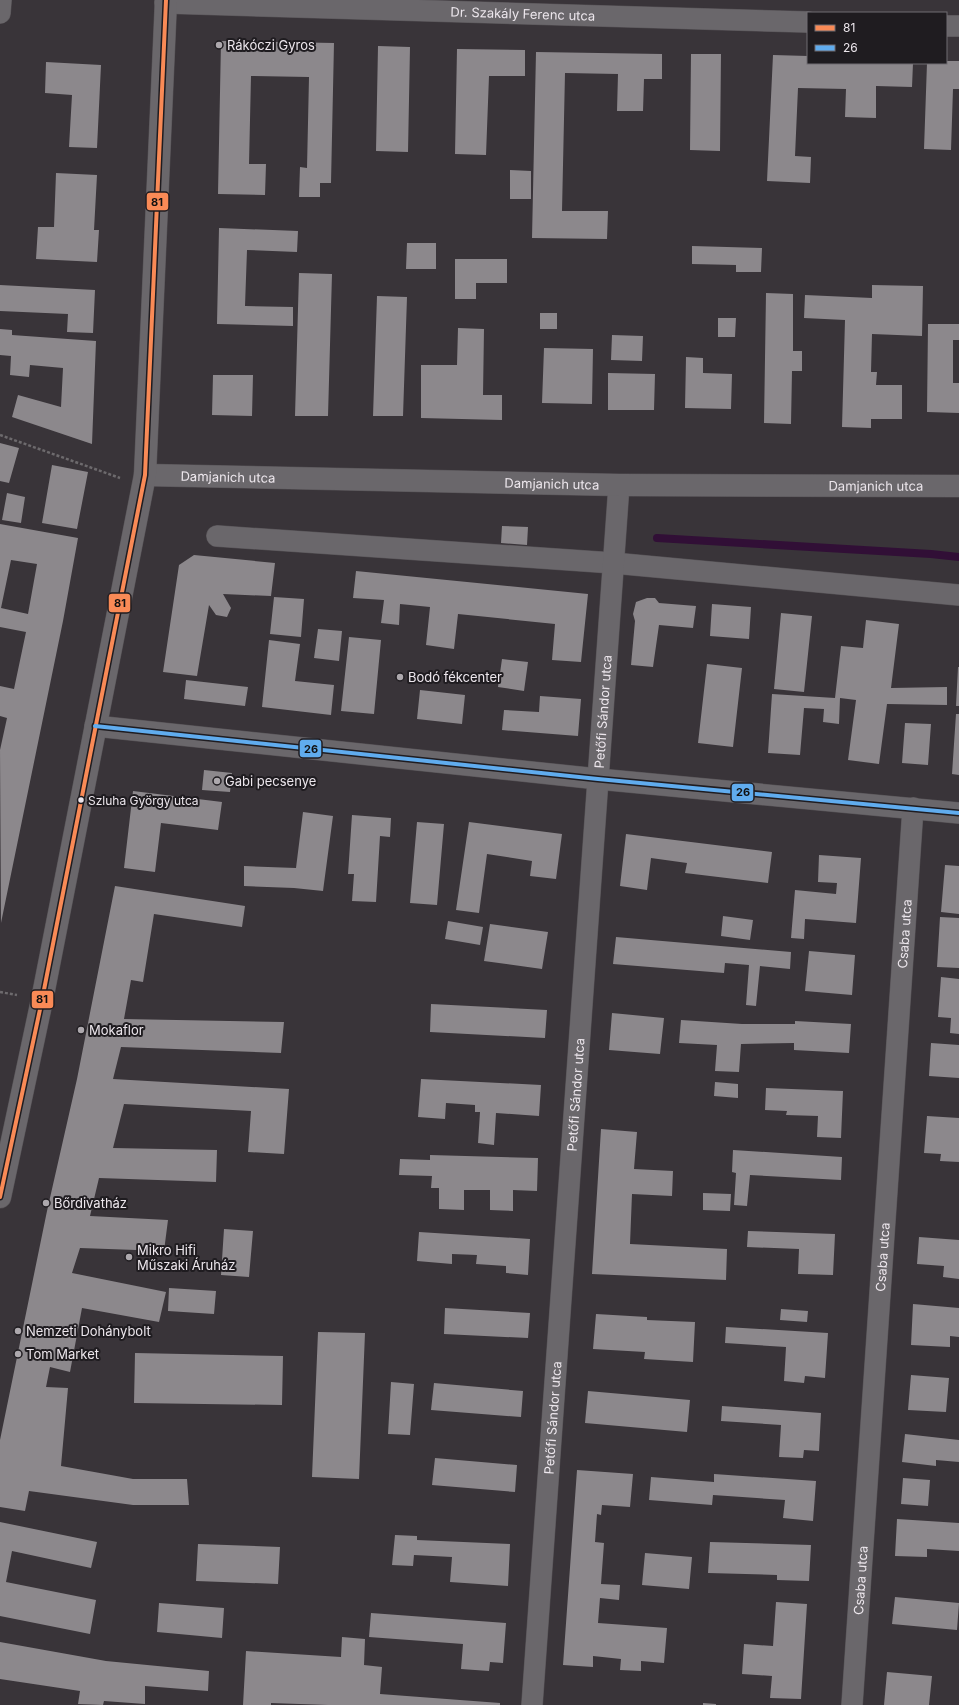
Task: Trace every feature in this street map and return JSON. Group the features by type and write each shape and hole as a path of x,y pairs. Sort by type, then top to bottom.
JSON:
{"street":[{"path":"0,13 2,0"},
{"path":"0,1197 42,1000 144,481 165,2"},
{"name":"Dr. Szakály Ferenc utca","path":"165,2 638,8 807,22"},
{"path":"947,26 959,26"},
{"name":"Damjanich utca","path":"144,481 959,486"},
{"name":"Petőfi Sándor utca","path":"532,1705 619,485"},
{"path":"217,536 613,563 959,595"},
{"path":"95,726 598,780 959,813"},
{"name":"Csaba utca","path":"852,1705 913,808"}],"path":[{"path":"0,435 144,481"}],"building":[{"path":"221,41 334,43 331,183 320,183 320,197 299,197 300,167 307,168 309,77 251,76 249,164 266,164 265,195 218,194"},
{"path":"378,46 410,47 408,152 376,151"},
{"path":"457,49 525,50 525,76 489,76 486,155 455,154"},
{"path":"536,52 662,54 662,79 644,79 643,111 617,111 618,74 565,73 562,211 608,211 607,239 532,238"},
{"path":"691,54 721,54 720,151 690,150"},
{"path":"773,55 807,56 807,64 913,64 912,87 876,86 876,118 845,117 846,89 798,88 795,156 811,157 810,183 767,181"},
{"path":"947,61 959,61 959,89 953,89 951,150 924,149 927,64 947,64"},
{"path":"46,62 101,65 97,148 69,147 72,95 45,93"},
{"path":"510,170 531,171 531,199 510,199"},
{"path":"56,173 97,175 94,230 99,230 97,262 36,259 38,227 54,227"},
{"path":"219,228 298,231 297,252 247,250 245,306 293,307 293,326 217,324"},
{"path":"407,243 436,243 436,269 406,269"},
{"path":"692,246 762,248 761,272 736,272 736,265 692,264"},
{"path":"455,259 507,259 507,283 476,283 476,299 455,299"},
{"path":"299,273 332,274 328,416 295,416"},
{"path":"0,285 95,290 93,333 67,332 68,314 0,311"},
{"path":"872,285 923,286 922,336 872,334 871,372 877,372 876,385 902,385 902,419 871,419 871,428 842,427 845,320 804,318 805,295 872,298"},
{"path":"766,293 793,294 793,351 802,351 802,371 792,371 791,424 764,423"},
{"path":"377,296 407,297 403,416 373,416"},
{"path":"540,313 557,313 557,329 540,329"},
{"path":"718,318 736,318 735,337 718,337"},
{"path":"928,324 959,324 959,340 953,340 953,383 959,383 959,413 927,412"},
{"path":"458,328 484,329 483,395 502,395 502,420 421,418 421,365 457,365"},
{"path":"0,329 12,330 12,335 96,341 92,444 12,417 18,395 61,407 63,368 30,365 29,377 10,375 11,356 0,355"},
{"path":"612,335 643,336 642,361 611,360"},
{"path":"544,348 593,349 592,404 542,403"},
{"path":"686,357 703,358 703,373 732,374 731,409 685,408"},
{"path":"608,373 655,374 654,410 608,410"},
{"path":"213,375 253,375 252,416 212,415"},
{"path":"0,443 19,448 9,483 0,481"},
{"path":"52,465 88,472 77,529 42,523"},
{"path":"7,493 25,497 21,523 2,520"},
{"path":"0,524 78,538 63,621 1,923 0,750 7,718 0,716 0,686 14,689 26,632 0,627","holes":["11,560 37,564 28,614 1,608"]},
{"path":"502,526 528,527 527,545 501,543"},
{"path":"194,555 275,563 271,596 223,594 231,608 227,617 216,615 209,605 197,676 163,672 179,565"},
{"path":"356,571 588,594 581,662 552,660 555,624 458,614 454,649 426,645 430,607 400,604 399,625 381,623 384,600 353,598"},
{"path":"274,597 304,599 301,637 270,634"},
{"path":"647,598 655,598 659,603 696,606 693,628 659,625 653,667 631,665 635,621 633,614 636,602"},
{"path":"712,604 751,607 749,639 710,636"},
{"path":"781,613 812,616 804,692 774,689"},
{"path":"866,620 899,624 891,688 947,687 947,705 887,704 879,764 848,760 856,700 840,698 839,724 823,722 824,709 804,708 800,755 768,753 772,694 835,698 841,646 863,648"},
{"path":"318,629 342,631 339,661 314,658"},
{"path":"349,637 381,640 374,714 341,711"},
{"path":"269,640 300,644 295,681 334,685 331,715 262,707"},
{"path":"502,659 528,662 524,691 498,687"},
{"path":"707,664 742,668 733,747 698,743"},
{"path":"958,667 959,706 956,706"},
{"path":"186,680 248,687 245,706 184,699"},
{"path":"420,690 465,695 462,724 417,719"},
{"path":"540,696 581,699 578,736 502,730 504,710 539,712"},
{"path":"956,714 959,714 959,775 952,774"},
{"path":"905,723 931,724 928,765 902,763"},
{"name":"Gabi pecsenye","path":"204,770 232,773 230,792 202,790"},
{"path":"133,791 222,802 218,830 161,823 155,872 124,868"},
{"path":"303,812 333,816 323,891 244,886 244,866 296,868"},
{"path":"352,815 391,818 390,837 380,836 376,902 352,901 354,874 348,874"},
{"path":"417,822 444,824 437,905 410,903"},
{"path":"469,822 562,834 556,879 530,876 532,861 487,854 479,913 456,910"},
{"path":"626,834 772,852 768,883 685,873 687,863 651,858 647,890 620,886"},
{"path":"819,855 861,858 856,923 805,919 804,939 791,938 795,890 836,894 837,883 818,882"},
{"path":"945,865 959,866 959,914 941,912"},
{"path":"115,886 245,906 242,927 154,914 143,982 131,980 124,1019 284,1022 281,1053 121,1047 113,1079 289,1089 284,1154 248,1152 251,1111 124,1104 113,1148 217,1150 216,1182 99,1178 90,1216 168,1220 164,1251 80,1248 72,1273 166,1292 159,1322 82,1308 70,1372 50,1367 46,1387 68,1388 61,1466 133,1479 187,1479 189,1505 133,1505 29,1491 25,1511 0,1507 0,1440 47,1211 77,1079"},
{"path":"723,916 753,920 750,940 721,936"},
{"path":"940,917 959,918 959,968 937,967"},
{"path":"448,921 483,927 480,945 445,939"},
{"path":"490,924 548,932 542,969 484,961"},
{"path":"616,937 791,952 790,969 760,966 756,1006 746,1005 749,965 725,963 724,973 613,964"},
{"path":"809,951 855,955 852,995 805,991"},
{"path":"941,977 959,979 959,1034 950,1033 951,1018 938,1017"},
{"path":"431,1004 547,1010 545,1038 430,1032"},
{"path":"612,1013 664,1018 660,1054 609,1050"},
{"path":"681,1020 742,1024 795,1024 795,1021 851,1024 849,1053 794,1050 794,1043 741,1044 739,1072 715,1071 717,1045 679,1043"},
{"path":"931,1043 959,1045 959,1078 929,1076"},
{"path":"421,1079 541,1085 539,1116 496,1113 494,1145 478,1143 480,1112 475,1112 475,1105 446,1103 445,1119 418,1117"},
{"path":"715,1082 738,1084 738,1098 714,1096"},
{"path":"766,1088 843,1091 841,1138 817,1137 818,1116 786,1115 787,1111 765,1110"},
{"path":"927,1116 959,1118 959,1162 940,1161 941,1154 924,1153"},
{"path":"601,1129 637,1132 634,1169 673,1171 672,1196 632,1194 630,1244 727,1249 726,1280 592,1274"},
{"path":"733,1150 842,1157 841,1180 750,1175 747,1206 734,1205 736,1173 732,1172"},
{"path":"430,1155 538,1158 537,1191 513,1190 513,1211 490,1210 490,1190 464,1190 464,1210 439,1209 439,1188 431,1188 432,1176 399,1175 400,1159 430,1160"},
{"path":"703,1193 731,1194 730,1211 703,1210"},
{"path":"224,1229 253,1231 249,1277 221,1275"},
{"path":"748,1231 835,1234 833,1275 798,1274 799,1249 747,1247"},
{"path":"419,1232 530,1239 528,1275 506,1273 506,1266 476,1264 477,1255 452,1254 452,1264 417,1261"},
{"path":"919,1237 959,1240 959,1279 943,1277 944,1266 917,1264"},
{"path":"169,1288 216,1291 214,1314 168,1311"},
{"path":"913,1304 959,1308 959,1337 950,1336 950,1347 911,1345"},
{"path":"445,1308 530,1313 528,1338 444,1334"},
{"path":"781,1309 808,1311 807,1322 780,1320"},
{"path":"596,1314 647,1317 647,1320 695,1322 693,1362 644,1359 645,1352 593,1349"},
{"path":"726,1327 828,1333 825,1378 805,1376 804,1383 784,1381 786,1347 725,1343"},
{"path":"318,1332 365,1333 359,1479 312,1477"},
{"path":"135,1353 283,1356 282,1405 134,1403"},
{"path":"911,1375 949,1378 946,1412 908,1410"},
{"path":"391,1382 414,1384 410,1435 388,1434"},
{"path":"434,1383 523,1391 521,1417 431,1410"},
{"path":"588,1391 690,1400 687,1432 585,1423"},
{"path":"722,1406 821,1413 819,1451 804,1450 803,1458 779,1457 781,1425 721,1421"},
{"path":"905,1434 959,1440 959,1462 936,1460 936,1466 902,1462"},
{"path":"435,1458 517,1465 515,1492 432,1485"},
{"path":"577,1470 633,1474 630,1507 602,1505 601,1515 597,1514 595,1542 604,1543 601,1584 620,1585 619,1600 600,1598 598,1623 667,1628 664,1663 641,1661 641,1671 620,1670 621,1659 593,1656 593,1667 563,1665"},
{"path":"714,1474 816,1481 813,1521 783,1518 785,1500 713,1495 712,1505 649,1500 651,1477 714,1482"},
{"path":"903,1478 930,1480 928,1506 901,1504"},
{"path":"897,1519 959,1523 959,1551 927,1549 927,1557 895,1556"},
{"path":"0,1522 97,1542 91,1568 12,1551 6,1582 96,1600 90,1634 0,1616"},
{"path":"395,1535 417,1536 417,1540 510,1544 508,1586 450,1582 452,1557 414,1555 413,1566 392,1565"},
{"path":"710,1542 811,1545 809,1581 777,1580 777,1575 708,1573"},
{"path":"198,1544 280,1547 278,1584 196,1581"},
{"path":"645,1553 692,1557 689,1589 642,1585"},
{"path":"895,1597 959,1603 957,1630 892,1624"},
{"path":"776,1602 807,1604 801,1699 770,1698 772,1676 742,1674 744,1644 773,1646"},
{"path":"159,1603 224,1608 222,1638 157,1632"},
{"path":"371,1613 506,1623 503,1663 490,1662 489,1671 461,1669 463,1644 369,1637"},
{"path":"342,1637 365,1639 364,1665 382,1667 380,1694 500,1703 500,1705 328,1705 271,1703 271,1705 243,1705 246,1651 341,1657"},
{"path":"0,1642 106,1661 209,1671 208,1691 145,1686 145,1704 104,1701 103,1705 78,1704 80,1691 0,1679"},
{"path":"887,1672 932,1676 929,1705 884,1705"},
{"path":"703,1703 716,1704 716,1705 703,1705"}],"waterway":[{"path":"657,538 931,554 959,557"}],"transit line":[{"name":"81","path":"0,1197 42,1000 145,475 166,0"},
{"name":"26","path":"95,726 598,779 959,813"}],"place":[{"name":"Rákóczi Gyros","path":"219,45"},
{"name":"Bodó fékcenter","path":"400,677"},
{"name":"Gabi pecsenye","path":"217,781"},
{"name":"Szluha György utca","path":"81,800"},
{"name":"Mokaflor","path":"81,1030"},
{"name":"Bőrdivatház","path":"46,1203"},
{"name":"Mikro Hifi Műszaki Áruház","path":"129,1257"},
{"name":"Nemzeti Dohánybolt","path":"18,1331"},
{"name":"Tom Market","path":"18,1354"}]}
